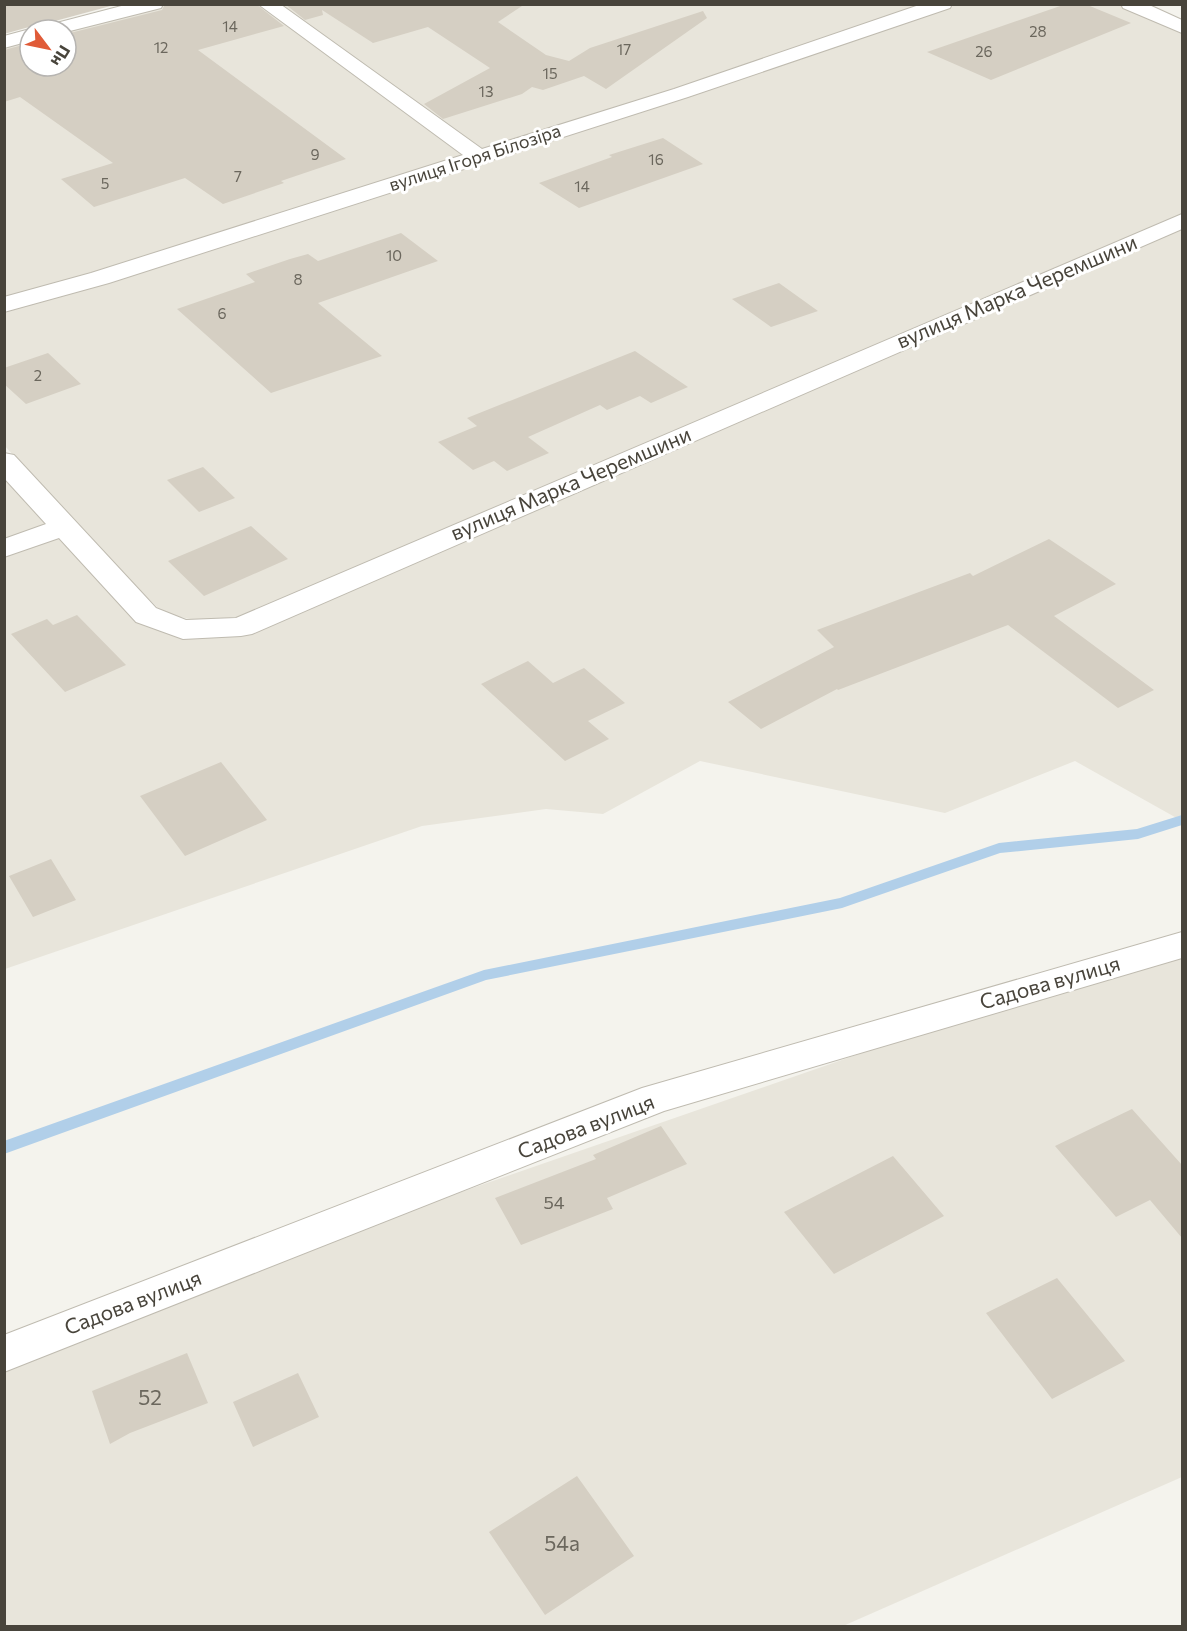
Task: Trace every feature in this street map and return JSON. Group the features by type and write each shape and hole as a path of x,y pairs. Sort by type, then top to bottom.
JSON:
{"street":[{"path":"78,23 154,4"},
{"path":"267,4 479,157"},
{"name":"вулиця Ігоря Білозіра","path":"4,305 100,278 692,89 943,4"},
{"path":"1130,4 1182,27"},
{"name":"вулиця Марка Черемшини","path":"4,461 146,615 183,630 241,627 1182,221"},
{"path":"4,549 63,527"},
{"name":"Садова вулиця","path":"4,1354 655,1099 1182,945"}],"shaded area":[{"path":"168,5 258,5 467,156 5,300 5,45 18,42 18,78 78,78 78,27"},
{"path":"276,5 931,5 481,151"},
{"path":"956,5 1120,5 1182,32 1182,214 272,605 237,617 196,620 175,616 157,607 79,529 5,446 4,311 675,99"},
{"path":"1182,227 1182,821 1075,761 945,813 700,761 603,814 546,809 422,826 5,969 5,557 58,536 168,631 304,608"},
{"path":"4,476 48,525 4,542"},
{"path":"1182,956 1182,1477 843,1626 5,1626 4,1369 392,1216 908,1037"}],"building":[{"path":"4,4 118,4 66,18 18,18 18,30 4,34"},
{"path":"165,4 256,4 284,26 198,50 346,159 223,204 185,178 94,207 61,179 113,163 20,97 4,102 4,50 18,46 18,78 78,78 78,31 162,10"},
{"path":"285,4 525,4 498,22 546,55 569,61 590,48 703,11 707,18 606,89 584,76 543,90 532,87 522,94 443,119 424,104 490,68 428,27 373,43 322,10 323,15 305,20"},
{"path":"1066,4 1085,4 1131,23 991,80 927,52"},
{"path":"663,138 703,164 579,208 539,183 612,157 609,155"},
{"path":"401,233 438,261 318,303 382,356 271,393 177,309 255,282 246,274 290,259 308,254 318,261"},
{"path":"779,283 818,311 771,327 732,299"},
{"path":"635,351 688,387 651,403 640,396 607,410 600,405 528,437 549,453 507,471 494,461 473,470 438,442 477,426 467,418"},
{"path":"48,353 81,384 26,404 4,384 4,368"},
{"path":"203,467 235,498 199,512 167,480"},
{"path":"251,526 288,559 204,596 168,561"},
{"path":"1049,539 1116,584 1054,616 1154,690 1118,708 1008,625 837,689 761,729 728,702 834,647 817,630 970,573 973,576"},
{"path":"77,615 126,665 65,692 11,634 47,619 53,625"},
{"path":"528,661 553,683 584,668 625,703 588,721 609,739 565,761 481,684"},
{"path":"221,762 267,820 185,856 140,796"},
{"path":"51,859 76,900 33,917 9,876"},
{"path":"1132,1109 1182,1165 1182,1238 1150,1200 1116,1217 1055,1146"},
{"path":"661,1126 687,1164 607,1198 613,1209 521,1245 495,1198 596,1159 593,1155"},
{"path":"893,1156 944,1216 834,1274 784,1212"},
{"path":"1057,1278 1125,1361 1052,1399 986,1313"},
{"path":"187,1353 208,1403 130,1433 110,1444 92,1391"},
{"path":"298,1373 319,1417 253,1447 233,1402"},
{"path":"577,1476 634,1556 545,1615 489,1532"}],"waterway":[{"path":"4,1148 484,975 842,903 999,848 1138,834 1182,820"}]}
